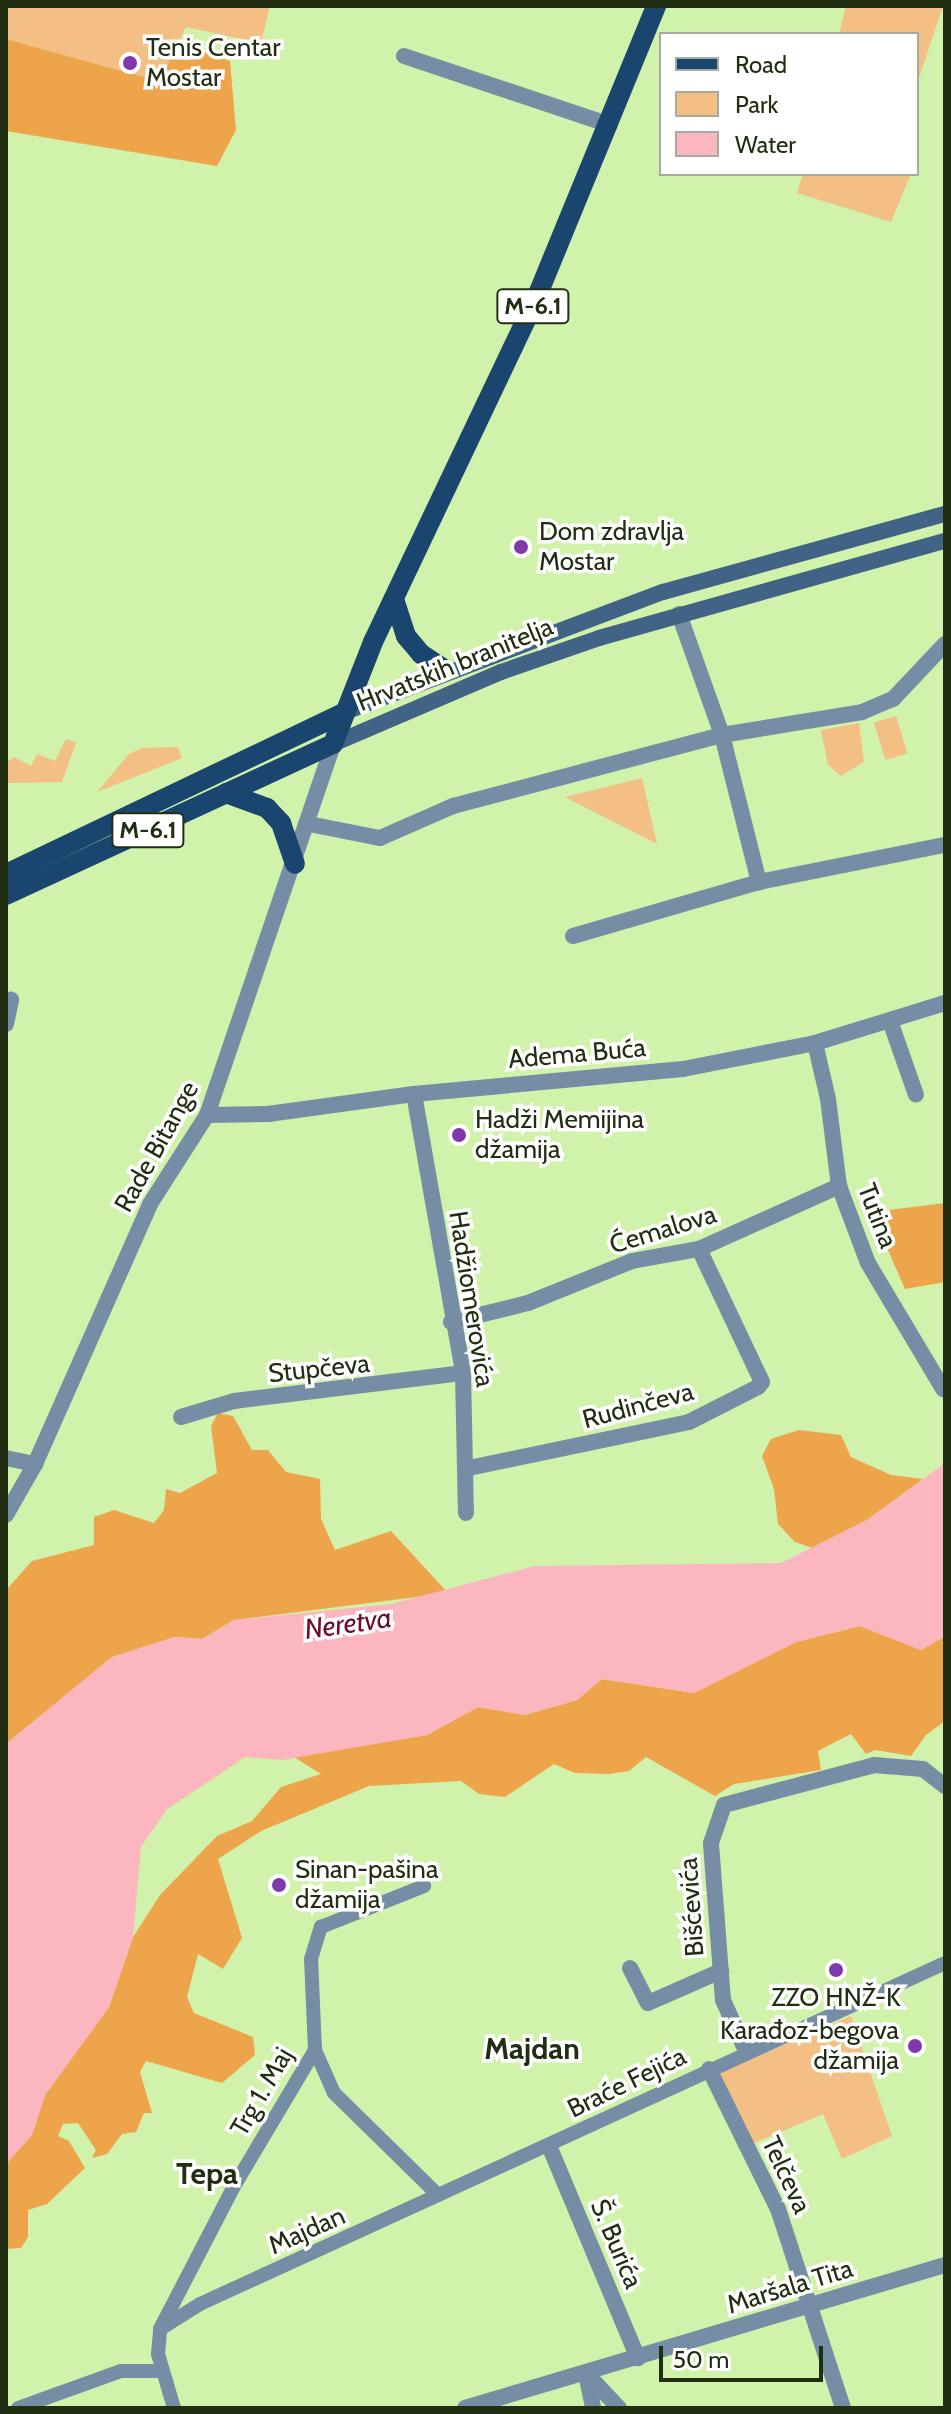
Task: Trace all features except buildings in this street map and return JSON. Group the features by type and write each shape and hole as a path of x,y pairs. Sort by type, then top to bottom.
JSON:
{"main road":[{"name":"M-6.1","path":"333,744 394,599 538,294 610,125 656,6"},
{"path":"345,712 446,670 663,592 945,514"},
{"name":"Hrvatskih branitelja","path":"6,895 333,744 501,672 679,614 945,541"},
{"path":"394,599 406,636 421,654 446,670"},
{"name":"M-6.1","path":"6,874 345,712"},
{"path":"226,793 267,808 281,823 295,864"}],"street":[{"path":"404,56 610,125"},
{"path":"679,614 722,735 759,882"},
{"path":"309,824 380,838 453,806 722,735 873,708 893,699 945,644"},
{"name":"Rade Bitange","path":"6,1515 35,1464 150,1204 207,1115 309,824 333,744"},
{"path":"573,936 759,882 945,845"},
{"path":"6,1024 11,1000"},
{"name":"Adema Buća","path":"207,1115 268,1114 414,1094 683,1069 815,1043 945,1003"},
{"path":"890,1021 916,1095"},
{"name":"Tutina","path":"815,1043 834,1131 839,1186 868,1263 943,1389"},
{"name":"Hadžiomerovića","path":"414,1094 451,1322 463,1373 469,1468 466,1513"},
{"name":"Ćemalova","path":"451,1322 528,1303 632,1261 699,1249 839,1186"},
{"name":"Rudinčeva","path":"469,1468 689,1422 758,1387 762,1382 699,1249"},
{"name":"Stupčeva","path":"181,1417 234,1401 463,1373"},
{"path":"6,1458 35,1464"},
{"name":"Bišćevića","path":"746,2051 723,2000 711,1843 717,1817 731,1801 874,1765 923,1769 945,1786"},
{"path":"315,2050 311,1959 321,1927 424,1886"},
{"name":"Braće Fejića","path":"550,2148 746,2051 945,1963"},
{"path":"630,1968 648,2003 721,1971"},
{"name":"Trg 1. Maj","path":"315,2050 334,2093 438,2195"},
{"name":"Trg 1. Maj","path":"160,2329 233,2188 315,2050"},
{"name":"Telčeva","path":"709,2069 778,2209 812,2304 843,2408"},
{"name":"Majdan","path":"160,2329 200,2304 438,2195 550,2148"},
{"name":"Š. Burića","path":"550,2148 638,2358"},
{"name":"Maršala Tita","path":"465,2408 945,2265"},
{"path":"160,2329 162,2371 174,2408"},
{"path":"18,2408 121,2371 162,2371"},
{"path":"586,2373 593,2408"},
{"path":"586,2373 619,2408"}],"green space":[{"name":"Tenis Centar Mostar","path":"6,6 270,6 261,43 186,27 161,82 6,39"},
{"path":"846,6 943,6 919,78 919,32 840,32"},
{"path":"802,176 910,176 891,222 797,193"},
{"path":"896,716 907,753 885,760 874,723"},
{"path":"859,723 864,762 841,776 828,765 821,730"},
{"path":"66,739 76,743 62,782 6,783 6,763 14,757 31,766 37,754 55,761"},
{"path":"178,747 182,758 97,792 129,754 142,748"},
{"path":"642,778 657,844 565,797"},
{"path":"851,2016 892,2136 842,2159 823,2114 747,2146 717,2074"}],"shaded area":[{"path":"6,39 161,82 177,43 230,61 236,130 217,166 6,131"},
{"path":"945,1203 945,1282 905,1289 885,1243 881,1211"},
{"path":"218,1413 233,1416 252,1450 268,1450 286,1472 320,1479 321,1519 335,1550 391,1531 448,1593 234,1620 202,1639 175,1637 112,1657 6,1744 6,1590 32,1561 94,1545 94,1517 114,1510 154,1523 164,1510 166,1489 180,1493 217,1473 211,1426"},
{"path":"799,1430 841,1435 851,1457 891,1475 923,1479 867,1520 812,1548 795,1542 778,1524 774,1489 762,1456 771,1439"},
{"path":"860,1626 921,1650 945,1636 945,1721 926,1735 911,1756 875,1750 866,1754 851,1734 818,1751 821,1770 734,1784 715,1796 646,1757 629,1771 609,1774 575,1773 554,1764 505,1797 479,1794 461,1781 369,1786 261,1831 218,1859 242,1938 223,1969 198,1954 187,1997 194,2013 253,2037 255,2055 222,2083 146,2061 140,2072 152,2113 144,2113 136,2132 122,2134 107,2154 92,2158 96,2150 78,2123 63,2124 58,2136 69,2141 85,2168 47,2204 28,2210 28,2237 21,2248 6,2249 6,2164 32,2135 45,2095 109,2007 133,1937 160,1895 217,1836 252,1821 281,1787 321,1774 294,1757 427,1735 478,1707 525,1715 577,1700 602,1679 694,1693 796,1642"}],"water":[{"name":"Neretva","path":"945,1463 945,1636 921,1650 860,1626 796,1642 694,1693 602,1679 577,1700 524,1715 478,1707 427,1735 282,1760 245,1757 167,1809 141,1847 133,1937 109,2007 45,2095 32,2135 6,2164 6,1744 112,1657 175,1637 202,1639 234,1620 391,1604 535,1566 781,1563 867,1520"}],"place":[{"name":"Tenis Centar Mostar","path":"130,63"},
{"name":"Dom zdravlja Mostar","path":"521,547"},
{"name":"Hadži Memijina džamija","path":"459,1135"},
{"name":"Sinan-pašina džamija","path":"279,1885"},
{"name":"ZZO HNŽ-K","path":"836,1970"},
{"name":"Karađoz-begova džamija","path":"915,2046"}],"district":[{"name":"Majdan","path":"532,2049"},
{"name":"Tepa","path":"207,2174"}]}
